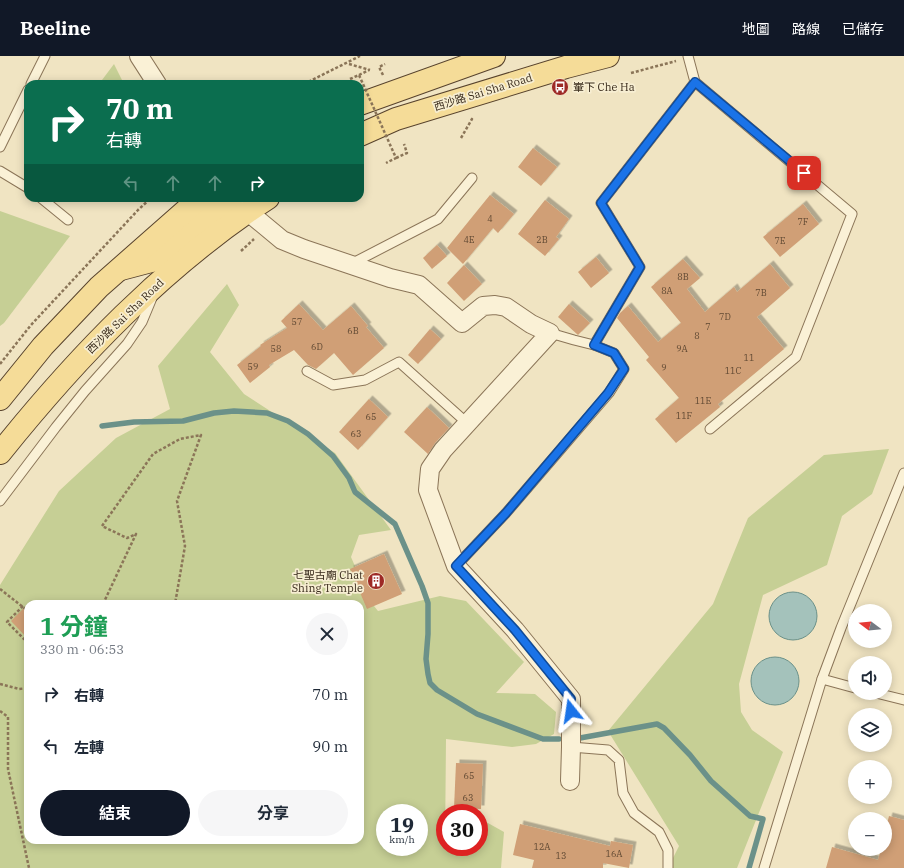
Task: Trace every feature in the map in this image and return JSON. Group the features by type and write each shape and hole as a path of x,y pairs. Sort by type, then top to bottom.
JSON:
{"main road":[{"path":"364,103 494,56"},
{"name":"西沙路 Sai Sha Road","path":"364,133 396,119 573,65 608,56"},
{"path":"0,399 71,315 99,287 195,202"},
{"path":"118,270 155,260 239,202"},
{"name":"西沙路 Sai Sha Road","path":"0,454 26,420 73,367 110,328 204,244 239,202"}],"street":[{"path":"139,56 154,80"},
{"path":"239,202 282,240 349,264 419,285 462,323 483,306 495,304 506,307 531,324 550,333 443,450 430,469 428,490 456,566 515,630 571,699 572,747 570,780"}],"lane":[{"path":"33,80 45,56"},
{"path":"688,58 695,82 852,214 796,357 710,429"},
{"path":"594,345 640,267 601,203 695,82"},
{"path":"0,147 24,98"},
{"path":"0,171 24,186"},
{"path":"349,264 438,219 472,178"},
{"path":"46,202 68,220"},
{"path":"0,501 85,391 127,344 142,322 158,284"},
{"path":"456,566 506,513 608,393 624,369 614,353 594,345 550,333"},
{"path":"307,371 333,385 366,380 398,362 467,423"},
{"path":"764,868 822,679 840,628 904,473"},
{"path":"822,679 848,686"},
{"path":"892,697 904,700"},
{"path":"572,747 608,750 619,760 623,793 634,813 659,832 668,850 668,868"}],"path":[{"path":"312,80 360,56"},
{"path":"631,73 688,58"},
{"path":"349,64 370,70 350,79"},
{"path":"359,75 361,80"},
{"path":"364,86 396,158"},
{"path":"461,138 472,119 466,118"},
{"path":"386,163 407,153 404,144"},
{"path":"0,364 32,325 147,202"},
{"path":"105,600 136,534 127,538 102,526 153,454 180,439 201,435 177,501 185,546 176,600"},
{"path":"0,589 23,606 7,622 24,638"},
{"path":"0,684 19,689 24,688"},
{"path":"0,710 8,717 8,769 29,868"}],"green space":[{"path":"114,64 122,80 102,80"},
{"path":"0,211 70,236 4,323 0,326"},
{"path":"227,284 239,305 210,352 244,394 335,453 391,530 359,535 351,557 370,601 378,611 440,596 466,601 524,662 496,693 535,694 556,712 554,734 536,744 512,747 446,739 445,804 436,804 436,856 488,856 488,823 504,832 501,868 0,868 0,585 59,491 116,438 170,409 158,366"},
{"path":"889,449 872,494 842,516 827,565 763,595 739,684 741,712 752,730 783,752 737,868 668,868 679,846 608,731 713,604 748,518 824,455"}],"water":[{"path":"788,592 798,592 810,599 817,611 817,621 810,633 798,640 788,640 780,636 773,629 769,621 769,611 773,603 780,596"},
{"path":"770,657 780,657 792,664 799,676 799,686 792,698 780,705 770,705 762,701 755,694 751,686 751,676 755,668 762,661"}],"building":[{"path":"533,148 557,167 541,186 518,167"},
{"path":"490,195 514,214 498,233 493,228 463,264 447,248"},
{"path":"545,200 569,219 556,237 559,239 545,256 518,234"},
{"path":"803,204 819,224 780,257 763,237"},
{"path":"437,245 447,256 432,269 423,258"},
{"path":"596,257 609,273 591,288 578,272"},
{"path":"683,259 700,278 687,289 705,312 734,287 737,292 770,264 790,288 757,317 784,349 718,404 720,407 676,443 655,419 679,398 646,360 649,357 617,318 628,306 658,342 681,323 651,287"},
{"path":"464,265 482,284 464,301 447,283"},
{"path":"299,304 323,330 351,306 384,348 353,375 334,353 316,369 308,365 294,350 269,365 270,367 250,383 237,365 261,346 260,345 287,328 281,321"},
{"path":"569,304 590,323 578,335 558,317"},
{"path":"430,329 441,339 418,364 408,355"},
{"path":"369,399 388,417 358,450 339,432"},
{"path":"427,407 449,428 435,443 428,454 404,432"},
{"name":"七聖古廟 Chat Shing Temple","path":"384,554 402,594 367,609 350,569"},
{"path":"24,608 24,635 11,621"},
{"path":"456,763 483,764 481,804 454,804"},
{"path":"892,817 904,820 904,868 826,868 832,847 848,852 848,856 864,856 878,860 879,856 892,856"},
{"path":"520,824 610,846 611,841 633,845 629,868 603,863 603,868 532,868 534,860 513,855"}],"waterway":[{"path":"102,426 134,422 183,421 214,413 234,411 267,413 288,421 308,434 333,456 349,478 355,492 395,524 428,603 426,659 430,683 437,690 477,714 543,739 559,739"},
{"path":"580,738 657,724 664,728 690,755 711,781 750,816 763,819 749,868"}],"place":[{"name":"輋下 Che Ha","path":"560,87"},
{"name":"七聖古廟 Chat Shing Temple","path":"376,581"}],"route":[{"path":"571,711 571,699 515,630 456,566 506,513 608,393 624,369 614,353 594,345 640,267 601,203 695,82 804,173"}]}
